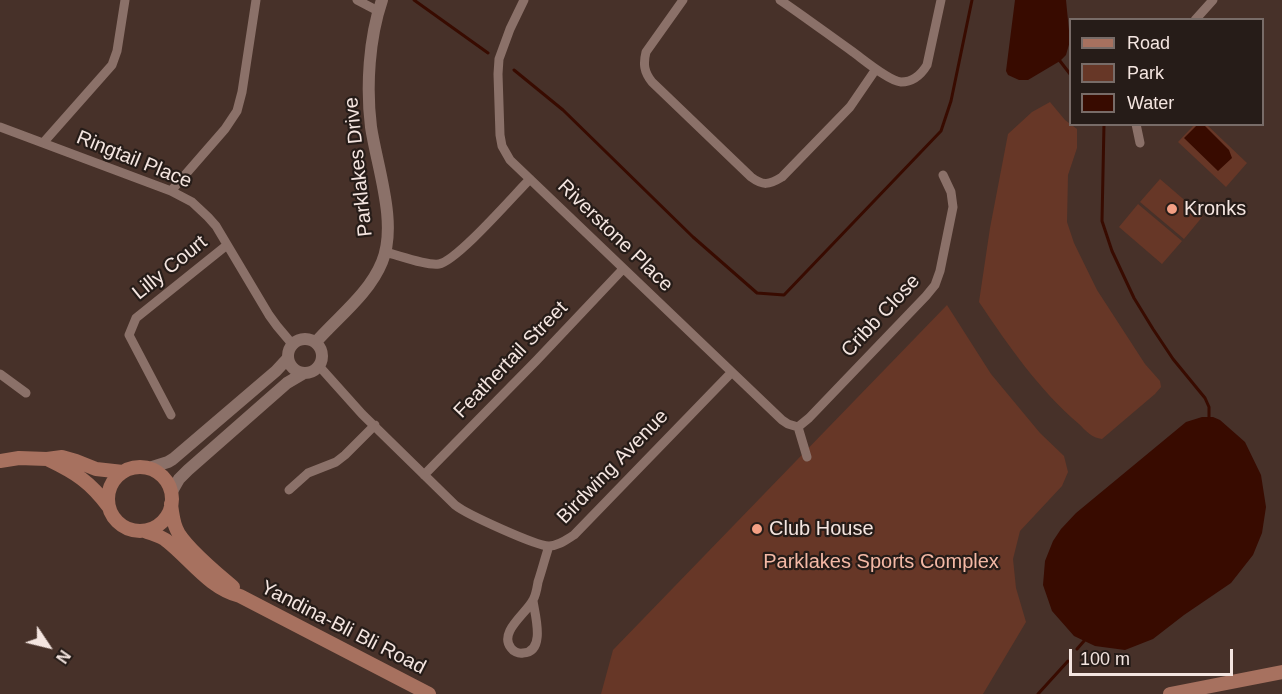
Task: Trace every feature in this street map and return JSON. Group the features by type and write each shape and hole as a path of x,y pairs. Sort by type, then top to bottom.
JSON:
{"main road":[{"path":"0,461 62,457 96,469 123,472"},
{"path":"47,459 80,476 109,507"},
{"path":"171,498 168,513 163,521 145,531 122,526 111,514 108,498 109,490 117,477 131,468 149,468 164,477 169,485 176,530 181,538 234,587 240,596"},
{"name":"Yandina-Bli Bli Road","path":"145,531 167,542 200,573 229,593 240,596 429,694"},
{"path":"1170,694 1282,672"}],"street":[{"path":"43,143 112,64 119,44 125,0"},
{"path":"171,191 225,129 237,111 256,0"},
{"path":"357,0 380,5"},
{"name":"Riverstone Place","path":"524,0 502,48 498,74 500,135 502,146 510,160 782,420 798,427"},
{"path":"683,0 646,52 644,68 647,76 759,183 767,184 782,177 850,107 876,69"},
{"path":"780,0 876,69 898,82 915,79 927,65 941,0"},
{"path":"1197,18 1213,0"},
{"name":"Parklakes Drive","path":"316,342 365,290 375,276 382,262 388,240 387,213 371,127 369,99 374,34 380,5"},
{"path":"1136,126 1140,143"},
{"name":"Ringtail Place","path":"0,127 171,191 192,202 216,226 273,320 293,345"},
{"name":"Cribb Close","path":"798,427 935,285 953,207 951,192 943,175"},
{"path":"385,252 428,263 440,264 451,259 530,179"},
{"name":"Lilly Court","path":"171,415 129,335 136,318 227,245"},
{"name":"Feathertail Street","path":"424,475 623,269"},
{"path":"149,468 173,459 267,378 288,358 293,345 303,340 316,342 322,353 319,366 312,372 304,373 287,383 188,470 178,479 171,498"},
{"path":"288,358 292,367 304,373"},
{"name":"Birdwing Avenue","path":"319,366 362,414 460,510 534,542 549,546 574,535 731,372"},
{"path":"0,374 26,393"},
{"path":"290,490 308,472 336,462 375,425"},
{"path":"798,427 807,457"},
{"path":"533,601 538,632 537,641 534,649 517,653 508,644 507,638 511,628 533,601 549,546"}],"green space":[{"path":"1050,102 1069,123 1069,126 1077,129 1077,148 1068,175 1067,222 1074,243 1097,290 1145,364 1160,381 1161,387 1155,394 1102,439 1089,434 1037,382 979,302 1008,134 1032,112"},
{"path":"1193,126 1208,126 1247,163 1226,187 1178,142"},
{"name":"Kronks","path":"1160,179 1203,216 1184,239 1140,202"},
{"name":"Kronks","path":"1138,204 1182,241 1162,264 1119,227"},
{"name":"Parklakes Sports Complex","path":"947,305 991,374 1040,433 1064,456 1068,472 1062,486 1020,531 1013,559 1016,588 1026,622 983,694 601,694 613,650"}],"water":[{"path":"1015,0 1066,0 1069,44 1066,55 1028,80 1019,80 1008,75 1006,71"},
{"path":"1196,126 1205,126 1229,150 1232,158 1218,171 1184,138"},
{"path":"1202,417 1213,417 1220,420 1245,442 1261,475 1266,507 1262,533 1253,555 1231,583 1153,639 1125,650 1095,646 1074,636 1052,611 1043,585 1045,561 1053,541 1076,513 1186,422"}],"waterway":[{"path":"414,0 488,53"},
{"path":"514,70 563,110 693,237 757,293 784,295 941,131 951,101 972,0"},
{"path":"1060,61 1069,73"},
{"path":"1104,126 1102,221 1112,251 1134,298 1153,329 1173,359 1205,398 1209,407 1209,417"},
{"path":"1077,649 1084,641"},
{"path":"1038,694 1068,661"}],"place":[{"name":"Kronks","path":"1172,209"},
{"name":"Club House","path":"757,529"}]}
